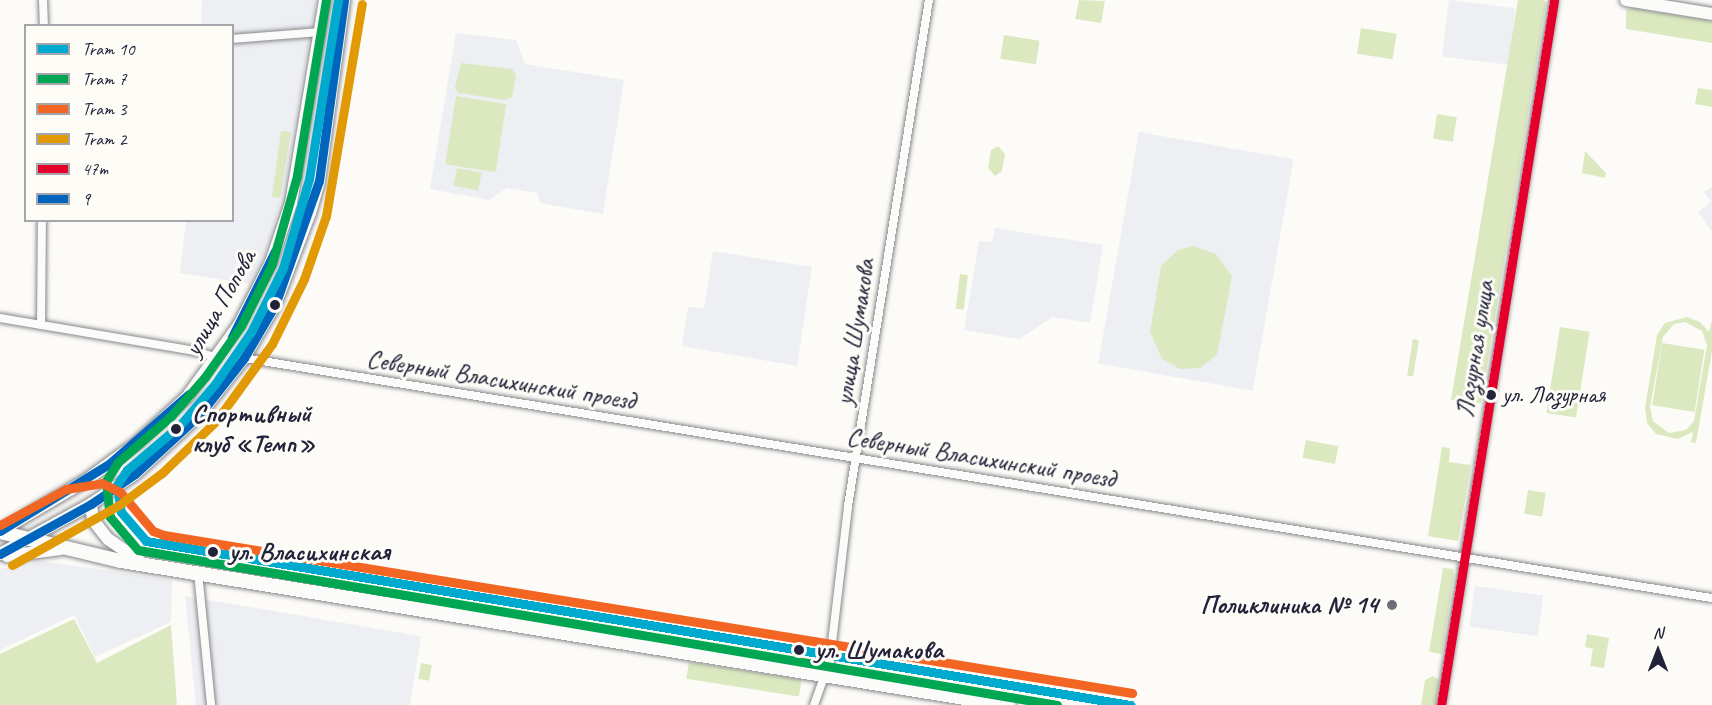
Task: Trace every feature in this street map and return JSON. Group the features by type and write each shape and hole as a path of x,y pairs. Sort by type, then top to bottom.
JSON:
{"highway":[{"path":"0,531 61,549 144,564 1008,705"}],"main road":[{"name":"улица Попова","path":"0,531 136,444 187,396 218,358 252,302 282,233 298,176 325,0"},
{"name":"улица Попова","path":"0,556 91,504 167,446 221,389 244,358 275,306 310,213 319,181 344,0"},
{"path":"1626,0 1712,14"},
{"path":"91,504 93,520 108,539 144,564"},
{"path":"0,522 38,508"},
{"path":"0,556 61,549"}],"street":[{"path":"43,0 44,24"},
{"name":"улица Шумакова","path":"814,705 830,660 855,459 929,0"},
{"name":"Лазурная улица","path":"1441,705 1554,0"},
{"path":"234,39 320,32"},
{"path":"41,325 42,222"},
{"path":"0,318 195,351 218,358"},
{"name":"Северный Власихинский проезд","path":"244,358 1712,598"},
{"path":"198,572 211,705"}],"shaded area":[{"path":"202,0 316,0 284,191 264,256 250,284 180,273 186,222 234,222 234,24 201,24"},
{"path":"1449,0 1516,8 1509,65 1442,57"},
{"path":"456,33 516,40 525,64 624,80 603,214 540,203 537,193 507,188 489,200 430,189"},
{"path":"1139,132 1294,159 1253,391 1098,363"},
{"path":"1712,187 1712,232 1698,212 1711,202 1704,192"},
{"path":"995,228 1103,245 1090,323 1052,317 1020,339 964,330 979,241 992,242"},
{"path":"713,251 812,267 797,366 682,346 688,307 704,308"},
{"path":"41,561 172,580 171,622 95,657 74,615 0,650 0,569"},
{"path":"1475,586 1543,596 1538,636 1469,627"},
{"path":"185,596 421,636 410,705 196,705"}],"green space":[{"path":"1079,0 1105,1 1101,23 1075,19"},
{"path":"1518,0 1544,0 1546,4 1481,403 1451,400"},
{"path":"1632,8 1712,21 1712,43 1626,29 1626,10"},
{"path":"1361,28 1397,34 1392,59 1357,54"},
{"path":"1004,35 1040,41 1036,64 1000,59"},
{"path":"461,63 512,69 516,76 512,97 505,100 458,93 455,87"},
{"path":"1698,88 1712,90 1712,107 1695,104"},
{"path":"456,96 506,104 496,172 445,164"},
{"path":"1437,114 1457,117 1453,142 1433,139"},
{"path":"281,131 291,132 280,198 272,197"},
{"path":"998,146 1005,154 1002,171 995,176 988,168 991,150"},
{"path":"1585,151 1606,173 1605,178 1582,173"},
{"path":"457,168 482,173 478,190 454,186"},
{"path":"1193,246 1216,254 1232,276 1217,355 1200,368 1180,369 1162,359 1150,332 1161,266 1178,250"},
{"path":"960,274 968,275 964,310 956,309"},
{"path":"1687,317 1700,322 1709,332 1712,320 1712,351 1696,443 1691,442 1693,432 1678,439 1656,434 1647,423 1645,408 1657,335 1665,323","holes":["1685,322 1702,331 1707,345 1694,421 1686,430 1669,433 1653,421 1650,407 1663,337 1674,324"]},
{"path":"1560,327 1590,332 1576,418 1546,413"},
{"path":"1413,339 1419,340 1413,376 1407,376"},
{"path":"1662,343 1704,350 1695,412 1652,405"},
{"path":"1306,440 1338,446 1335,464 1303,458"},
{"path":"1442,447 1450,448 1449,462 1471,465 1458,541 1428,536"},
{"path":"1528,490 1546,493 1542,517 1524,514"},
{"path":"1443,568 1453,569 1454,575 1442,654 1429,652"},
{"path":"74,619 97,663 171,625 177,705 0,705 0,654"},
{"path":"1587,634 1609,638 1604,668 1590,666 1593,649 1585,647"},
{"path":"689,662 802,680 799,697 686,679"},
{"path":"421,663 432,665 429,681 418,679"},
{"path":"1433,676 1439,680 1435,705 1421,705 1425,680"}],"tram line":[{"name":"7","path":"326,0 297,176 272,264 241,326 205,377 171,416 118,462 106,481 110,517 138,550 1057,705"},
{"name":"10","path":"338,0 309,179 283,268 251,332 215,384 180,425 127,470 117,485 121,512 146,541 1130,705"},
{"name":"2","path":"12,565 119,505 162,473 216,421 272,344 304,279 326,216 362,4"},
{"name":"3","path":"0,525 66,489 102,483 120,492 153,531 164,535 1132,693"}],"transit line":[{"name":"9","path":"0,554 91,504 135,474 200,414 244,358 275,305 319,181 344,0"},
{"name":"47т","path":"1441,705 1554,0"},
{"name":"9","path":"232,337 275,251"},
{"name":"9","path":"0,531 109,464 189,394"}],"place":[{"name":"ул. Лазурная","path":"1491,395"},
{"name":"Спортивный клуб «Темп»","path":"176,429"},
{"name":"ул. Власихинская","path":"213,552"},
{"name":"Поликлиника № 14","path":"1392,605"},
{"name":"ул. Шумакова","path":"799,650"}]}
